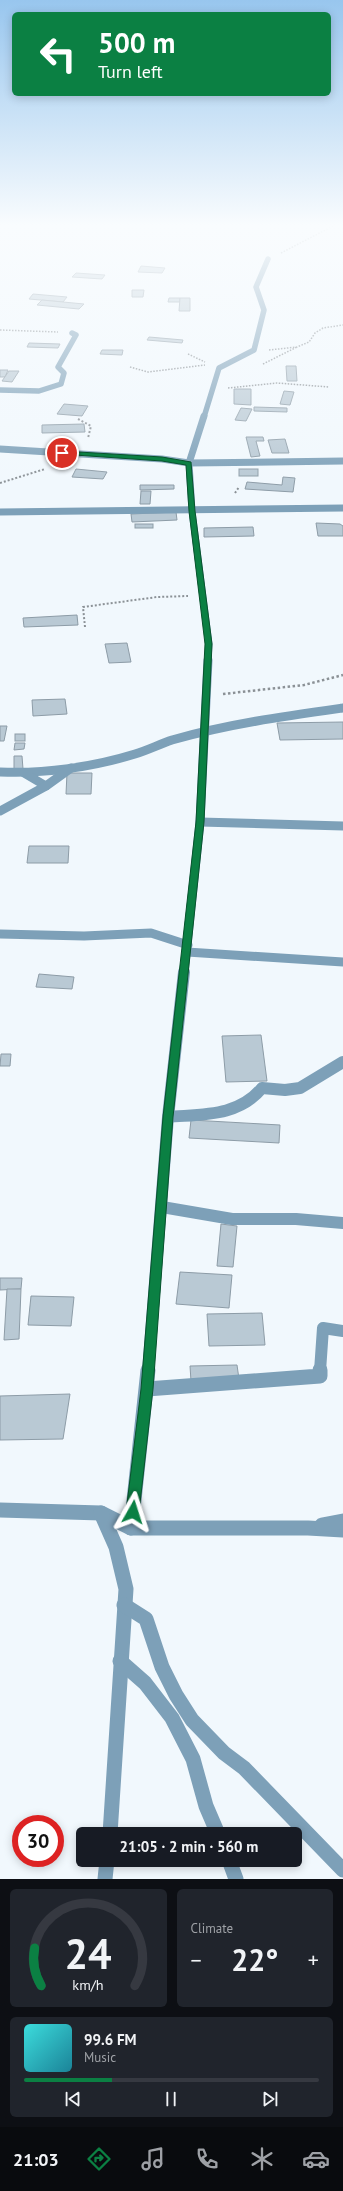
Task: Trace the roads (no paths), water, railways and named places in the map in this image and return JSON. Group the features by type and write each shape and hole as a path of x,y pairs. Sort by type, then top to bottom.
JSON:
{"street":[{"path":"131,1528 147,1389 168,1117 188,949 200,822 209,644 192,511 189,463 219,368 254,350 263,313"},
{"path":"0,390 38,392 51,389 61,384 64,373 58,367 76,335 72,333"},
{"path":"0,449 162,459 189,463 343,461"},
{"path":"0,512 192,511 225,508 343,508"},
{"path":"0,772 24,773 72,767 136,754 172,740 204,733 273,718 343,708"},
{"path":"0,811 46,786 72,767"},
{"path":"24,773 46,786"},
{"path":"200,822 343,826"},
{"path":"0,934 84,936 150,933 188,949 343,962"},
{"path":"168,1117 222,1112 241,1107 257,1096 262,1088 294,1090 304,1086 343,1062"},
{"path":"162,1207 232,1219 296,1219 343,1223"},
{"path":"147,1389 320,1376 323,1328 343,1331"},
{"path":"0,1510 101,1513 131,1528 308,1528 343,1530"},
{"path":"101,1513 116,1547 126,1589 120,1661 110,1827"},
{"path":"308,1528 343,1521"},
{"path":"124,1605 146,1619 162,1668 176,1695 192,1720 224,1753 244,1768 343,1870"},
{"path":"120,1661 145,1683 172,1718 193,1759 206,1806 215,1827"},
{"path":"105,1879 106,1867"},
{"path":"232,1867 236,1879"}]}
